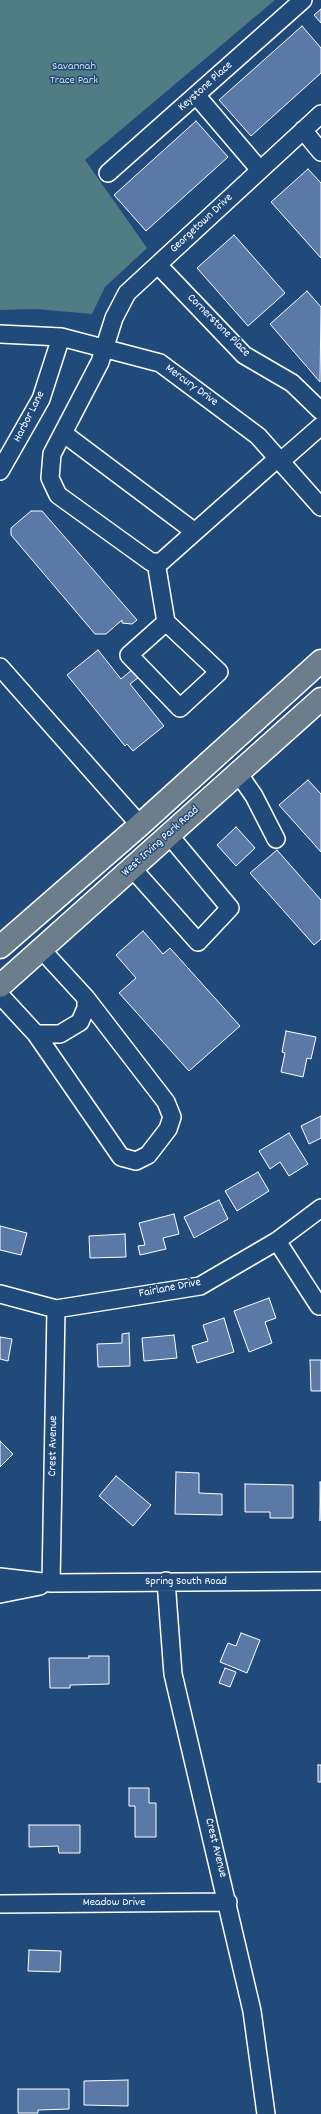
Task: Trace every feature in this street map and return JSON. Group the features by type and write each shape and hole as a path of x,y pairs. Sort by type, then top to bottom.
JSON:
{"main road":[{"path":"0,947 140,825 321,661"},
{"name":"West Irving Park Road","path":"0,986 321,699"}],"street":[{"name":"Keystone Place","path":"108,173 303,0"},
{"path":"196,96 260,170"},
{"name":"Georgetown Drive","path":"156,562 151,562 58,495 50,478 52,454 100,362 114,318 127,293 321,114"},
{"path":"303,130 321,152"},
{"name":"Cornerstone Place","path":"158,265 244,355 292,383 321,411"},
{"name":"Mercury Drive","path":"0,334 61,337 160,363 258,436 321,506"},
{"name":"Harbor Lane","path":"0,471 41,399 61,337"},
{"path":"166,622 129,655 180,708 219,672 166,622 156,562 161,562 279,460 321,426"},
{"path":"64,433 195,532"},
{"path":"0,667 140,825"},
{"path":"238,773 254,796 276,839"},
{"path":"132,868 198,942 230,908 169,835"},
{"path":"0,995 36,1034 121,1157 136,1161 148,1155 168,1130 172,1117 166,1102 86,998 41,949"},
{"path":"36,1034 60,1034 80,1022 86,1008 86,998"},
{"name":"Fairlane Drive","path":"0,1294 56,1309 200,1286 277,1241 321,1208"},
{"path":"277,1241 319,1306"},
{"name":"Crest Avenue","path":"51,1583 56,1309"},
{"name":"Spring South Road","path":"0,1577 51,1583 321,1581"},
{"name":"Crest Avenue","path":"166,1581 173,1674 228,1902 252,2011 266,2114"},
{"name":"Spring South Road","path":"0,1594 51,1583"},
{"name":"Meadow Drive","path":"0,1904 228,1902"}],"green space":[{"name":"Savannah Trace Park","path":"0,0 275,0 85,160 147,248 105,287 92,314 36,309 0,310"}],"building":[{"path":"321,9 321,23 314,15"},
{"path":"302,26 321,48 321,73 251,136 219,100"},
{"path":"196,121 228,157 146,231 114,195"},
{"path":"308,169 321,183 321,258 271,202"},
{"path":"234,235 285,293 248,326 197,268"},
{"path":"307,291 321,307 320,382 270,324"},
{"path":"31,511 42,511 137,620 132,624 122,623 122,620 106,634 95,634 11,535 11,528"},
{"path":"98,650 121,679 133,669 139,677 130,684 164,726 133,751 127,744 125,746 67,675"},
{"path":"308,780 321,794 321,852 279,805"},
{"path":"236,827 255,848 236,866 217,845"},
{"path":"277,850 321,900 321,939 314,945 250,873"},
{"path":"143,931 163,954 170,948 240,1026 189,1071 119,993 136,978 116,955"},
{"path":"286,1031 316,1037 311,1059 307,1058 303,1077 281,1072 285,1053 282,1052"},
{"path":"321,1116 321,1138 309,1144 301,1126"},
{"path":"289,1133 308,1164 289,1176 280,1162 270,1169 259,1151"},
{"path":"258,1172 269,1191 237,1211 225,1191"},
{"path":"219,1200 228,1219 194,1238 184,1217"},
{"path":"174,1214 179,1234 163,1238 166,1249 140,1255 138,1246 145,1245 139,1223"},
{"path":"0,1226 27,1233 21,1255 0,1250"},
{"path":"125,1234 126,1257 90,1258 89,1236"},
{"path":"269,1298 276,1318 265,1322 272,1343 249,1352 234,1311"},
{"path":"224,1318 234,1352 197,1363 192,1346 208,1341 203,1325"},
{"path":"129,1333 130,1366 98,1367 97,1344 122,1343 122,1334"},
{"path":"174,1335 177,1358 144,1361 142,1338"},
{"path":"0,1337 12,1339 8,1361 0,1359"},
{"path":"310,1360 321,1360 321,1391 311,1391"},
{"path":"0,1441 13,1454 0,1467"},
{"path":"176,1472 199,1473 199,1493 222,1494 222,1515 175,1514"},
{"path":"116,1476 151,1505 133,1526 99,1496"},
{"path":"320,1482 321,1482 320,1521"},
{"path":"245,1484 293,1485 293,1518 270,1518 270,1512 245,1512"},
{"path":"241,1633 260,1640 247,1673 220,1662 228,1643 236,1646"},
{"path":"89,1656 109,1656 109,1684 70,1685 70,1688 50,1688 49,1658 89,1658"},
{"path":"225,1668 236,1672 230,1687 219,1683"},
{"path":"318,1765 321,1765 321,1782 318,1782"},
{"path":"129,1788 149,1788 149,1803 156,1803 156,1837 135,1837 135,1806 129,1806"},
{"path":"29,1825 80,1825 80,1853 59,1853 58,1846 29,1847"},
{"path":"29,1950 61,1951 60,1972 28,1971"},
{"path":"128,2080 128,2106 84,2105 84,2081"},
{"path":"18,2089 69,2089 69,2109 38,2110 38,2113 18,2113"}]}
